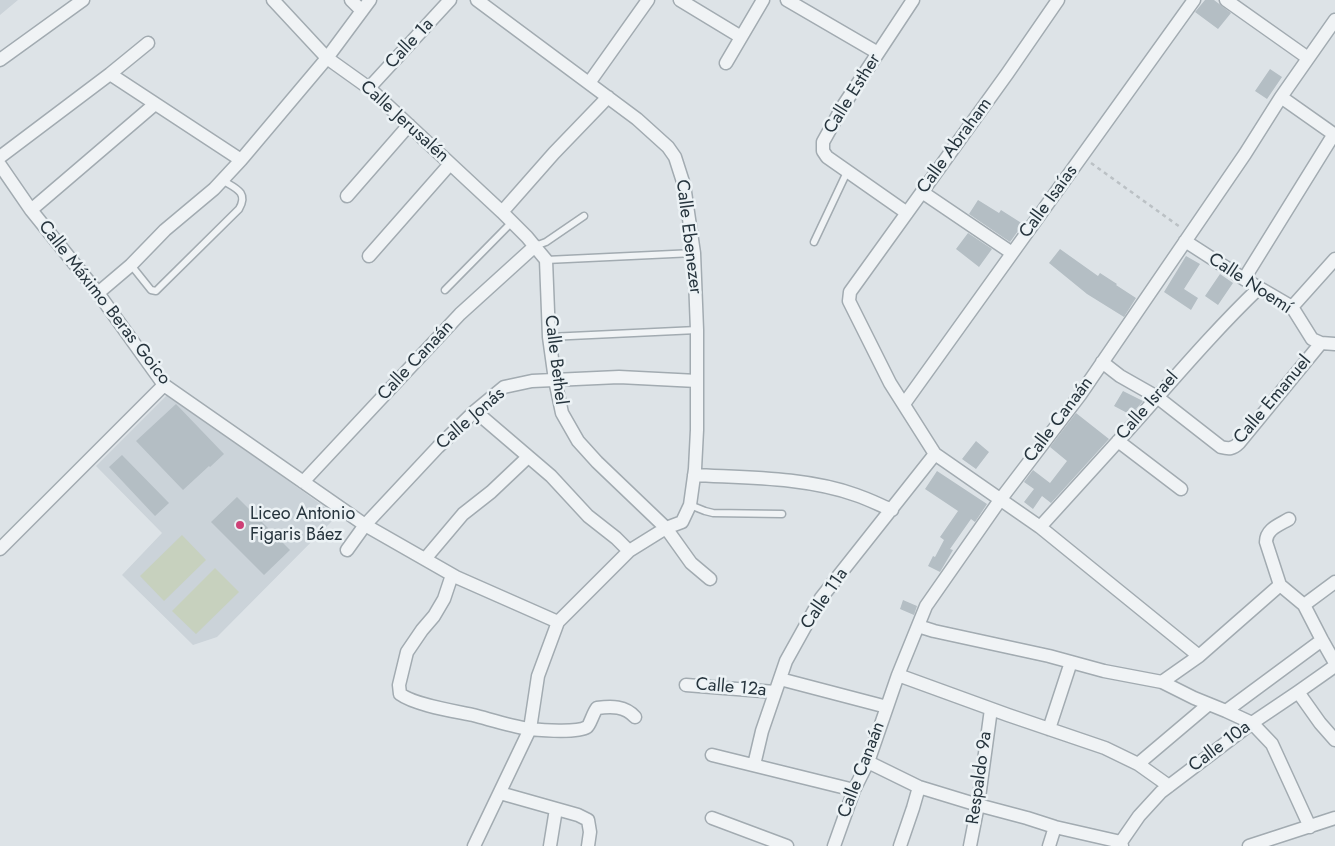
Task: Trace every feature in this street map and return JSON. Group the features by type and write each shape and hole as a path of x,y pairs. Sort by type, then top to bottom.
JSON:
{"street":[{"path":"0,60 83,0"},
{"name":"Calle Jerusalén","path":"273,0 327,58 369,88 502,212 535,246"},
{"path":"351,0 362,11"},
{"path":"98,293 131,265 166,230 214,189 241,160 327,58 370,0"},
{"name":"Calle 1a","path":"369,88 450,0"},
{"name":"Calle Ebenezer","path":"476,0 637,119 668,147 674,157 684,185 694,253 697,330 697,430 690,505 682,522 666,528 629,551 558,622"},
{"path":"589,83 648,0"},
{"path":"680,0 741,37"},
{"path":"726,63 763,0"},
{"path":"788,0 878,53"},
{"name":"Calle Esther","path":"907,213 827,157 823,151 823,142 843,106 912,0"},
{"name":"Calle Abraham","path":"904,404 890,383 853,310 849,301 850,292 1058,0"},
{"name":"Calle Isaías","path":"904,404 1194,0"},
{"path":"1226,0 1308,58"},
{"name":"Calle Canaán","path":"834,846 854,790 868,762 898,675 926,606 1000,500 1080,395 1335,20"},
{"path":"0,157 148,43"},
{"path":"110,74 241,160"},
{"path":"502,212 554,153 608,97"},
{"path":"1244,279 1334,135 1281,98"},
{"path":"31,210 155,104"},
{"path":"347,196 409,125"},
{"path":"369,256 450,164"},
{"name":"Calle Máximo Beras Goico","path":"0,165 31,210 98,293 164,385 366,525 452,575 558,622"},
{"path":"922,192 1012,253"},
{"name":"Calle Noemí","path":"1187,237 1244,279 1292,307 1312,339 1321,343"},
{"path":"535,246 546,260"},
{"name":"Calle Canaán","path":"303,482 460,314 535,246"},
{"path":"1292,307 1335,259"},
{"name":"Calle Bethel","path":"546,260 550,337 555,380 562,413 578,441 597,462 666,528 691,562 710,578"},
{"name":"Calle Israel","path":"1040,527 1230,317 1259,288"},
{"path":"1321,343 1335,344"},
{"name":"Calle Emanuel","path":"1157,397 1221,447 1229,449 1239,444 1321,343"},
{"path":"1102,362 1120,376 1157,397"},
{"name":"Calle Jonás","path":"348,550 366,525 438,447 475,411 504,387 532,382 618,377 697,381"},
{"path":"0,550 164,385"},
{"path":"904,404 935,454 1040,527 1199,656"},
{"path":"475,411 551,476 588,516 629,551"},
{"path":"1118,441 1181,489"},
{"name":"Calle 11a","path":"754,766 762,731 786,661 821,598 935,454"},
{"path":"425,559 463,514 491,492 528,457"},
{"path":"694,476 808,483 856,495 892,510"},
{"path":"1289,519 1270,531 1266,536 1266,542 1280,585 1304,605 1335,664"},
{"path":"452,575 444,599 434,616 407,652 399,685 400,694 406,698 440,708 530,729 579,730 587,727 597,708 605,707 623,708 635,717"},
{"path":"1304,605 1335,582"},
{"path":"1162,682 1199,656 1280,585"},
{"path":"474,846 530,729 538,676 558,622"},
{"path":"918,626 1049,656 1104,671 1162,682 1252,723 1272,744 1310,827"},
{"path":"1226,711 1322,640"},
{"path":"1049,729 1071,662"},
{"name":"Calle 10a","path":"1122,844 1139,816 1161,792 1252,723 1335,664"},
{"path":"898,675 1106,748 1138,764 1169,786"},
{"name":"Calle 12a","path":"780,679 887,707"},
{"name":"Calle 12a","path":"686,685 775,692"},
{"path":"1298,692 1320,723 1335,740"},
{"path":"1138,764 1209,704"},
{"name":"Respaldo 9a","path":"970,846 978,806 991,709"},
{"path":"712,755 854,790"},
{"path":"868,762 919,787 1055,828 1122,844"},
{"path":"900,846 919,787"},
{"path":"500,793 578,814 588,820 590,832 588,846"},
{"path":"550,846 556,809"},
{"path":"712,818 787,846"},
{"path":"1249,846 1335,818"},
{"path":"1049,846 1055,828"}],"lane":[{"path":"814,242 847,172"},
{"path":"131,265 151,290 156,291 160,288 240,209 243,197 239,191 222,180"},
{"path":"535,246 546,242 584,216"},
{"path":"445,290 512,222"},
{"path":"546,260 694,253"},
{"path":"550,337 697,330"},
{"path":"690,505 713,513 782,514"}],"path":[{"path":"1082,156 1187,237"}],"shaded area":[{"path":"0,0 18,0 0,15"},
{"name":"Liceo Antonio Figaris Báez","path":"168,394 337,516 217,637 193,645 122,575 162,533 96,466"}],"green space":[{"path":"182,535 206,560 164,601 140,576"},
{"path":"215,568 239,592 196,634 172,611"}],"building":[{"path":"1205,0 1214,0 1231,13 1218,29 1195,12"},
{"path":"1270,69 1282,77 1267,99 1255,91"},
{"path":"978,200 999,213 1001,210 1023,224 1010,242 969,214"},
{"path":"968,233 992,249 979,267 956,249"},
{"path":"1060,249 1098,276 1100,273 1136,298 1124,317 1087,294 1049,263"},
{"path":"1186,256 1200,264 1184,289 1198,298 1191,310 1164,292"},
{"path":"1220,274 1233,283 1218,305 1205,296"},
{"path":"1123,391 1143,401 1131,415 1114,406"},
{"path":"176,404 224,454 183,490 136,441"},
{"path":"1076,413 1109,439 1051,503 1042,496 1033,509 1024,502 1034,489 1024,482 1033,470 1050,483 1067,461 1050,447"},
{"path":"976,441 989,452 976,469 962,459"},
{"path":"122,455 169,503 155,516 109,467"},
{"path":"937,471 987,504 975,522 971,519 950,549 953,550 940,572 928,566 944,540 940,537 958,511 925,489"},
{"path":"237,497 290,550 264,575 211,522"},
{"path":"903,600 917,606 914,615 900,609"}],"place":[{"name":"Liceo Antonio Figaris Báez","path":"240,525"}]}
